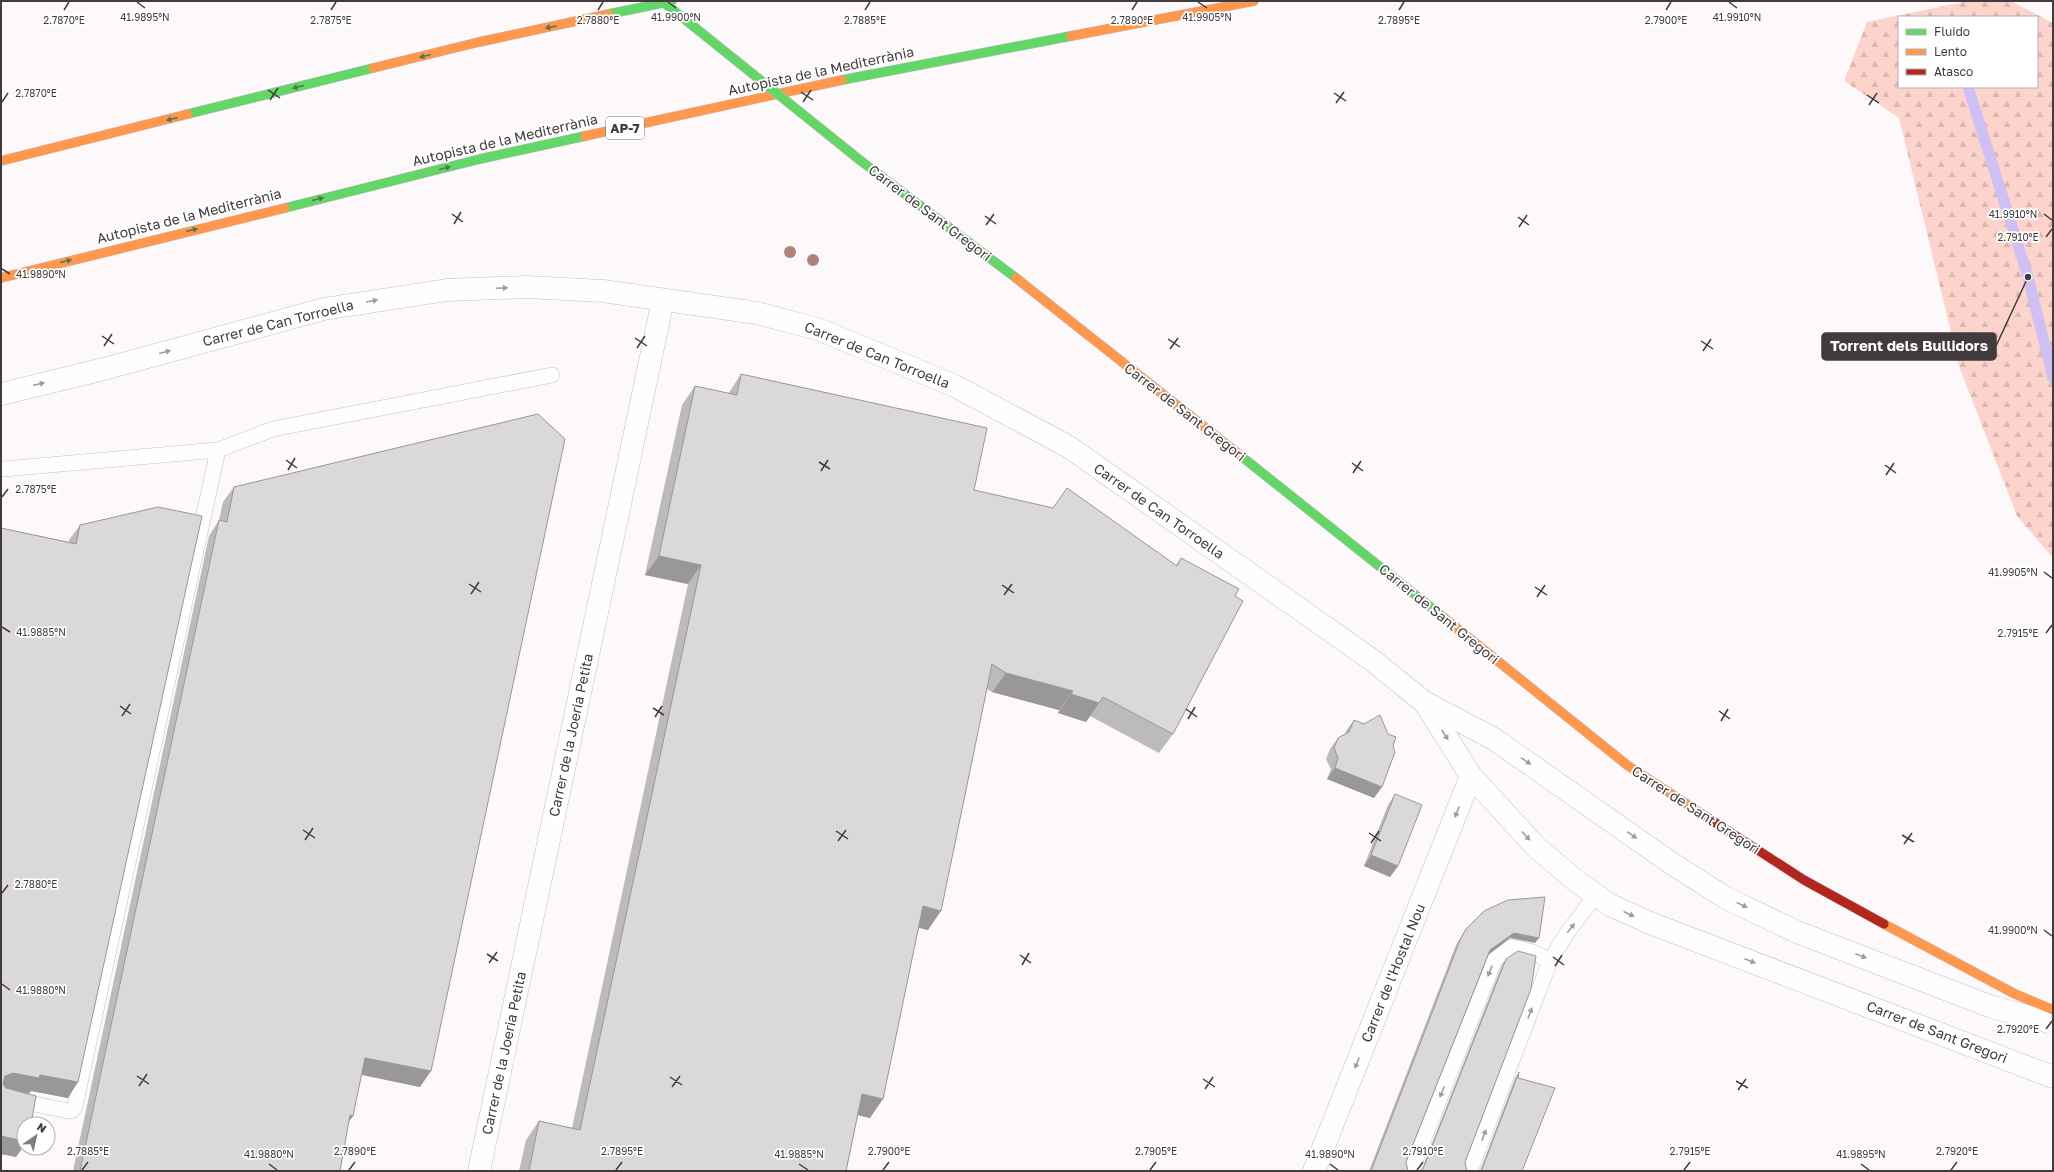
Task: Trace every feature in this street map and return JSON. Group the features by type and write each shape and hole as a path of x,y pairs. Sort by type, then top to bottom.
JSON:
{"main road":[{"name":"Carrer de Sant Gregori","path":"662,1 861,161 966,239 1302,504 1627,765 1804,880 1917,943 2015,994 2053,1010"},
{"path":"1,162 479,42 672,1"},
{"name":"Autopista de la Mediterrània","path":"1,278 480,159 886,71 1254,1"}],"street":[{"name":"Carrer de Can Torroella","path":"1,394 104,369 324,309 380,299 447,290 526,287 603,291 757,313 818,329 955,386 1069,447 1372,660 1424,702 1494,739 1671,863 1726,898 1797,932 1978,1001 2053,1023"},
{"name":"Carrer de la Joeria Petita","path":"479,1171 663,300"},
{"name":"Carrer de Sant Gregori","path":"1424,702 1471,776 1536,847 1575,880 1610,905 1650,923 2053,1077"},
{"name":"Carrer de l'Hostal Nou","path":"1314,1171 1471,776"}],"lane":[{"path":"4,469 218,450 273,429 552,375"},
{"path":"1,1097 68,1111 73,1110 75,1106 218,450"},
{"path":"1470,1171 1550,961 1567,933 1596,895"},
{"path":"1411,1171 1495,959 1512,947 1533,952 1550,961"}],"green space":[{"path":"1968,1 2011,1 2053,23 2053,558 2017,516 1960,369 1899,118 1844,81 1867,22"}],"building":[{"path":"741,374 987,428 974,490 1053,508 1067,488 1177,566 1181,558 1239,589 1235,596 1243,601 1173,734 1103,697 1099,703 1071,694 1073,691 1006,673 992,664 941,911 923,906 883,1099 862,1094 846,1171 529,1171 539,1121 580,1130 701,565 659,556 695,386 737,395"},
{"path":"538,414 565,439 431,1071 365,1058 353,1116 350,1115 340,1171 80,1171 219,520 227,522 234,487"},
{"path":"158,507 202,516 78,1082 40,1075 39,1078 13,1073 5,1076 3,1084 6,1088 36,1096 32,1116 16,1116 16,1139 1,1136 1,528 76,544 80,525"},
{"path":"1380,715 1388,734 1396,737 1393,746 1395,752 1382,787 1335,768 1338,758 1334,748 1338,738 1349,732 1354,720 1364,724"},
{"path":"1395,794 1422,805 1398,866 1371,855"},
{"path":"1545,897 1539,938 1514,933 1490,950 1406,1162 1408,1171 1371,1171 1460,940 1466,929 1484,911 1508,900"},
{"path":"1518,951 1536,956 1531,989 1465,1162 1467,1171 1420,1171 1423,1169 1506,959"},
{"path":"1519,1072 1518,1078 1555,1088 1522,1171 1480,1171 1482,1169"}],"waterway":[{"path":"1968,88 2028,277 2053,378"}],"traffic: fast":[{"path":"662,1 861,161"},
{"path":"609,14 672,1"},
{"path":"842,80 1071,36"},
{"path":"188,114 373,68"},
{"path":"285,208 480,159 585,136"},
{"path":"861,161 1016,278"},
{"path":"1241,456 1443,617"}],"traffic: slow":[{"path":"1071,36 1254,1"},
{"path":"373,68 479,42 609,14"},
{"path":"585,136 842,80"},
{"path":"1,161 188,114"},
{"path":"1,278 285,208"},
{"path":"1016,278 1241,456"},
{"path":"1443,617 1627,765 1705,816"},
{"path":"1884,924 2015,994 2053,1010"}],"traffic: jam":[{"path":"1705,816 1804,880 1884,924"}],"place":[{"name":"Torrent dels Bullidors","path":"2028,277"}]}
